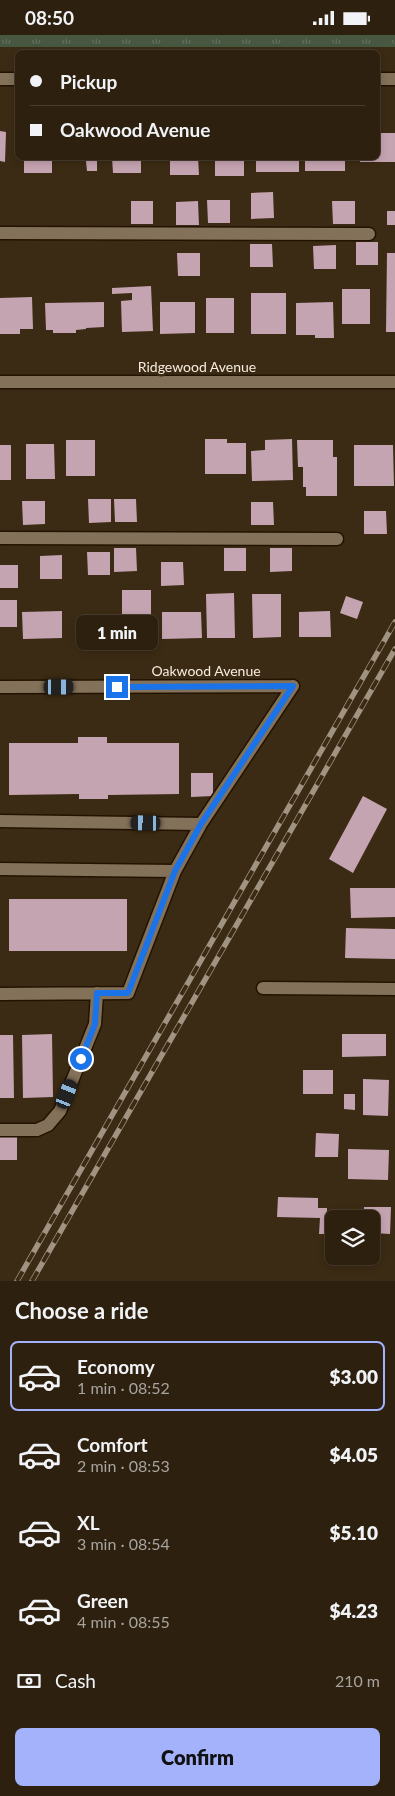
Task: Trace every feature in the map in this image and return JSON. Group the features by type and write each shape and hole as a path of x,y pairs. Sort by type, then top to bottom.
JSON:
{"street":[{"path":"0,79 15,79"},
{"path":"380,79 395,79"},
{"path":"0,233 369,234"},
{"name":"Ridgewood Avenue","path":"0,382 395,382"},
{"path":"0,538 336,539"},
{"name":"Oakwood Avenue","path":"0,687 293,686 201,824"},
{"path":"0,821 201,824 175,871 128,993 0,994"},
{"path":"0,869 175,871"},
{"path":"263,988 395,989"},
{"path":"0,1130 37,1130 48,1125 60,1111 95,1024 97,993"}],"green space":[{"path":"0,35 395,35 395,47 0,47"}],"building":[{"path":"0,131 6,132 5,162 0,161"},
{"path":"380,133 395,133 395,162 360,162 360,160 380,160"},
{"path":"24,160 52,160 52,173 24,173"},
{"path":"97,160 97,171 87,171 86,161 65,161"},
{"path":"112,160 141,160 141,173 113,173"},
{"path":"170,160 198,160 199,175 170,175"},
{"path":"215,160 244,160 244,176 215,176"},
{"path":"256,160 299,160 299,172 256,172"},
{"path":"305,160 345,160 345,171 305,171"},
{"path":"273,192 274,218 251,219 251,193"},
{"path":"207,200 230,200 230,223 208,223"},
{"path":"131,201 153,201 153,224 131,224"},
{"path":"198,201 199,225 176,225 176,202"},
{"path":"332,201 355,201 355,224 333,224"},
{"path":"387,211 395,211 395,225 387,225"},
{"path":"356,242 378,242 378,265 356,265"},
{"path":"250,244 272,244 273,267 250,267"},
{"path":"336,245 336,269 314,269 313,246"},
{"path":"177,253 200,253 200,276 178,276"},
{"path":"387,253 395,253 395,332 386,332"},
{"path":"151,286 153,331 122,332 121,301 132,300 132,293 112,294 112,288"},
{"path":"342,289 370,289 370,324 342,324"},
{"path":"251,293 286,293 286,334 251,334"},
{"path":"32,297 33,329 20,329 20,334 0,334 0,298"},
{"path":"206,298 234,298 234,333 206,333"},
{"path":"104,302 104,327 76,330 76,333 53,333 53,330 46,330 45,303"},
{"path":"160,302 195,302 195,333 160,334"},
{"path":"333,302 334,338 296,335 296,303"},
{"path":"205,439 227,439 227,443 246,443 246,474 205,474"},
{"path":"292,439 293,480 252,481 251,451 265,450 265,440"},
{"path":"66,440 95,440 95,476 66,476"},
{"path":"297,440 333,440 333,457 337,457 337,496 306,496 306,487 303,487 303,467 298,467"},
{"path":"26,444 54,444 55,479 26,479"},
{"path":"0,445 11,445 11,480 0,480"},
{"path":"354,445 393,445 394,486 354,486"},
{"path":"88,499 111,499 111,522 89,523"},
{"path":"114,499 136,499 137,522 115,522"},
{"path":"22,501 45,501 45,524 23,525"},
{"path":"251,502 273,502 274,525 251,525"},
{"path":"364,511 386,511 387,534 364,534"},
{"path":"114,548 136,548 137,571 114,572"},
{"path":"224,548 246,548 246,571 224,571"},
{"path":"270,548 292,548 292,571 270,572"},
{"path":"87,552 110,552 110,575 88,575"},
{"path":"62,555 62,579 40,579 40,556"},
{"path":"161,562 183,562 184,585 161,586"},
{"path":"0,565 18,565 18,588 0,588"},
{"path":"122,590 151,590 151,637 122,637"},
{"path":"234,593 235,638 207,638 206,594"},
{"path":"252,594 281,594 281,637 253,638"},
{"path":"346,596 363,602 357,619 340,613"},
{"path":"0,600 17,600 17,627 0,627"},
{"path":"62,611 62,638 23,639 22,612"},
{"path":"330,611 331,637 299,637 299,612"},
{"path":"162,612 201,612 202,638 162,639"},
{"path":"78,737 107,737 107,743 179,743 179,794 108,795 108,799 79,799 79,794 9,795 9,743 78,743"},
{"path":"191,773 213,773 213,796 191,797"},
{"path":"363,796 387,809 353,873 329,859"},
{"path":"350,888 395,888 395,917 351,918"},
{"path":"9,899 127,899 127,951 9,951"},
{"path":"346,928 395,929 395,959 345,958"},
{"path":"52,1034 53,1097 23,1098 22,1035"},
{"path":"342,1034 386,1034 386,1056 342,1057"},
{"path":"0,1035 13,1035 14,1098 0,1098"},
{"path":"303,1070 333,1070 333,1094 303,1094"},
{"path":"363,1079 389,1080 388,1116 363,1115"},
{"path":"344,1094 355,1094 355,1110 344,1109"},
{"path":"316,1133 339,1134 338,1157 315,1157"},
{"path":"0,1137 17,1137 17,1160 0,1160"},
{"path":"348,1149 389,1150 388,1180 348,1179"},
{"path":"278,1197 318,1198 318,1208 327,1208 325,1210 325,1234 319,1234 320,1218 277,1217"},
{"path":"364,1207 391,1207 390,1234 380,1233 380,1210 364,1210"}],"railway":[{"path":"17,1281 395,622"},
{"path":"32,1281 395,649"}],"route":[{"path":"81,1059 95,1024 97,993 128,993 175,871 201,824 293,686 117,687"}]}
